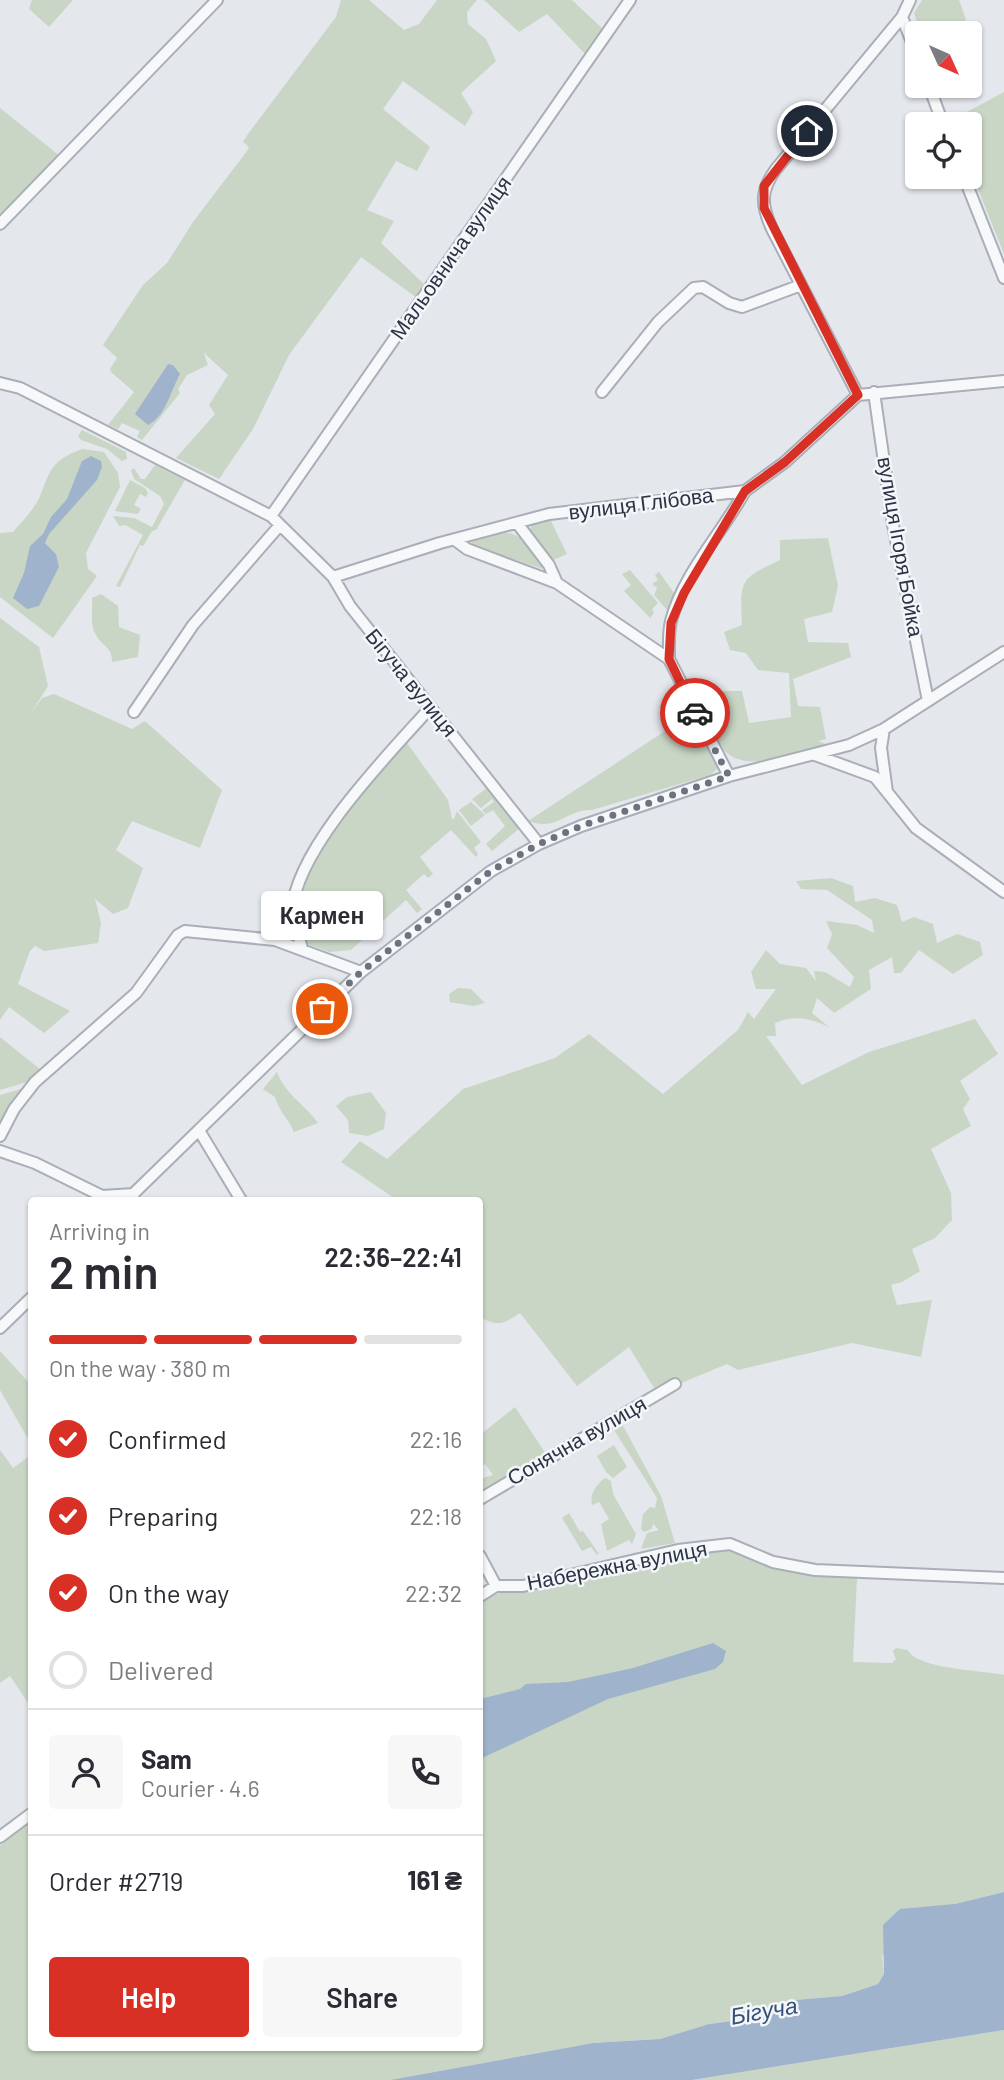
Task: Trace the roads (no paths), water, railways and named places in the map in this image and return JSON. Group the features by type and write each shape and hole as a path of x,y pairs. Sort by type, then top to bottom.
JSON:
{"street":[{"path":"0,224 216,0"},
{"name":"Мальовнича вулиця","path":"271,516 630,0"},
{"path":"910,0 902,17 764,186 765,214 858,395 1004,380"},
{"path":"902,17 905,25"},
{"path":"969,189 1004,278"},
{"path":"602,392 658,322 694,288 703,287 729,303 742,307 801,285"},
{"name":"Бігуча вулиця","path":"0,383 20,388 271,516 333,577 350,606 539,844"},
{"name":"вулиця Ігоря Бойка","path":"874,392 893,525 928,701"},
{"name":"вулиця Глібова","path":"333,577 548,514 745,491 785,462 858,395"},
{"path":"669,659 671,623 675,611 745,491"},
{"path":"517,523 549,565 557,583"},
{"path":"134,712 193,625 280,525"},
{"path":"455,540 467,549 557,583 669,659 729,776"},
{"path":"0,1151 35,1163 96,1197 131,1197 361,972 491,871 539,844 581,826 729,776 849,745 884,729 1004,652"},
{"path":"302,949 292,916 296,888 323,840 367,778 430,708"},
{"path":"884,729 881,748 887,793"},
{"path":"815,755 869,774 916,828 1004,892"},
{"path":"0,1136 14,1109 37,1079 136,993 178,935 194,930 275,940 361,972"},
{"path":"200,1132 240,1197"},
{"path":"0,1328 28,1301"},
{"name":"Сонячна вулиця","path":"483,1497 675,1384"},
{"name":"Набережна вулиця","path":"483,1594 496,1586 523,1586 678,1550 730,1545 773,1562 815,1570 1004,1578"},
{"path":"483,1562 496,1586"},
{"path":"0,1837 28,1816"}],"water":[{"path":"168,364 173,365 180,374 164,409 148,425 135,414"},
{"path":"91,456 101,461 102,467 97,480 49,534 45,543 56,554 59,567 39,606 27,609 13,598 24,573 30,546 43,534 51,517 67,499 82,461"},
{"path":"713,1643 726,1651 723,1662 715,1669 608,1699 483,1758 483,1698 520,1689 526,1684 568,1682 633,1668"},
{"path":"1004,1892 1004,2030 692,2080 390,2080 593,2043 660,2039 709,2024 756,2018 795,2000 842,1996 878,1984 884,1974 883,1925 900,1909 955,1904"}],"place":[{"name":"Кармен","path":"322,1009"}],"water label":[{"name":"Бігуча","path":"764,2011"}]}
